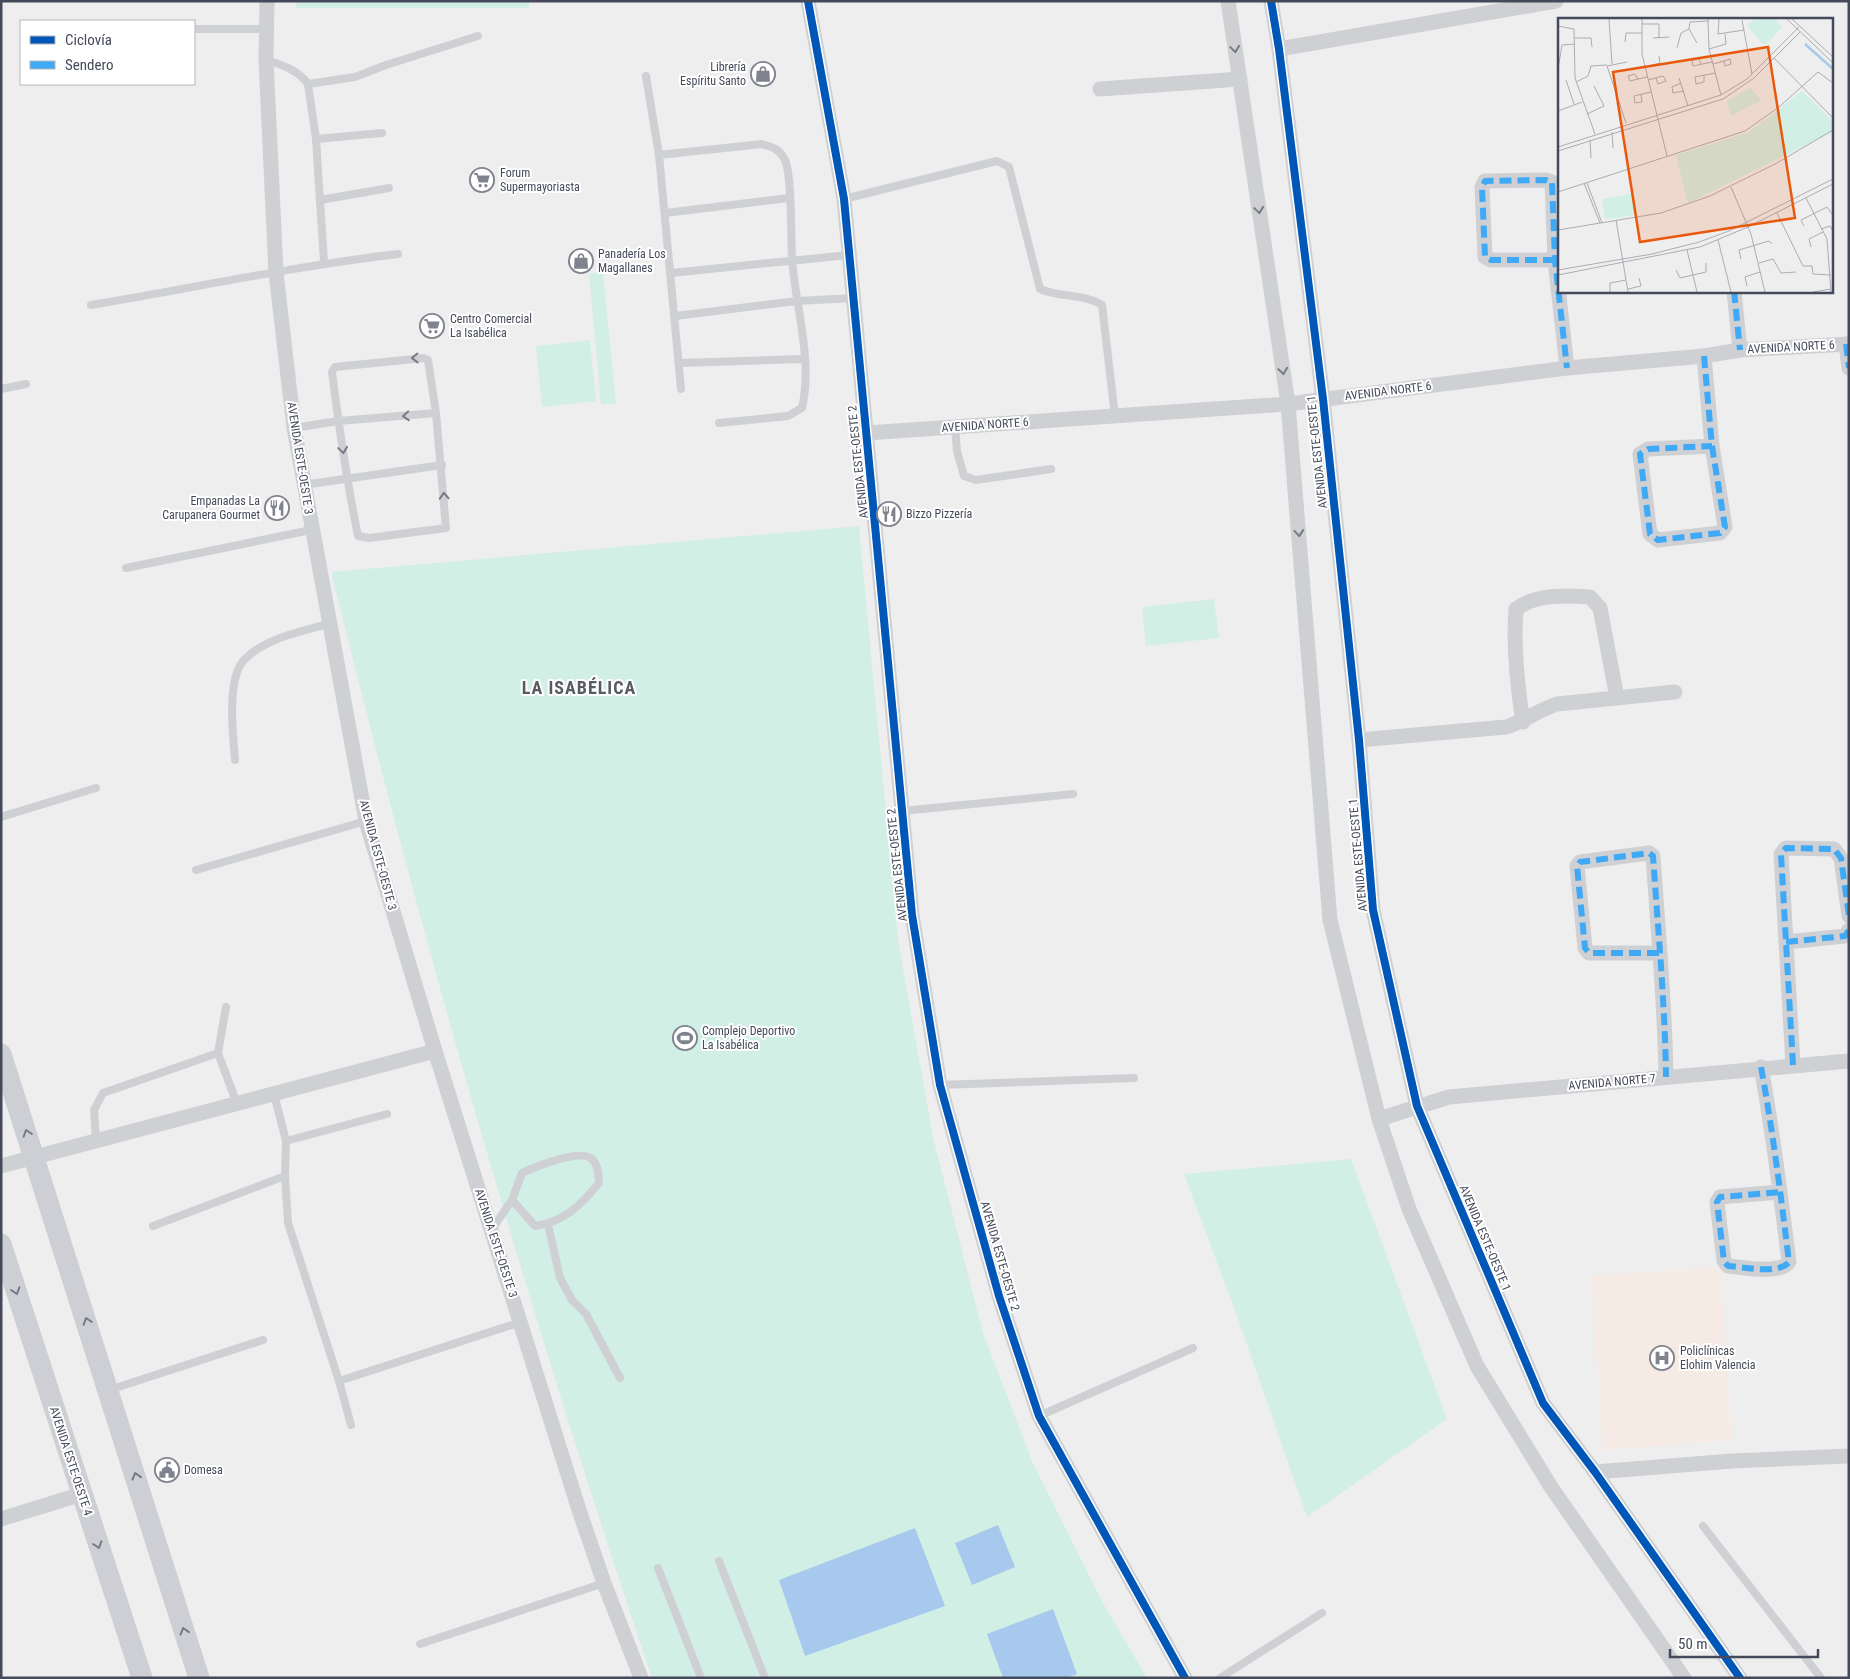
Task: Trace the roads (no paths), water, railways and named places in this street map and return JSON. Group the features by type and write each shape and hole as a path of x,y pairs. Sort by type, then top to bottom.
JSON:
{"main road":[{"path":"1,1054 199,1678"},
{"name":"AVENIDA ESTE-OESTE 4","path":"1,1244 142,1678"}],"street":[{"name":"AVENIDA ESTE-OESTE 3","path":"267,1 266,60 276,273 294,428 328,624 366,821 435,1051 579,1510 604,1584 641,1678"},
{"name":"AVENIDA ESTE-OESTE 2","path":"808,1 844,200 912,915 940,1085 999,1296 1039,1416 1185,1678"},
{"path":"1228,1 1288,404 1330,920 1379,1119 1409,1209 1477,1366 1551,1487 1684,1678"},
{"name":"AVENIDA ESTE-OESTE 1","path":"1271,1 1279,49 1323,400 1359,740 1373,910 1417,1106 1543,1403 1595,1472 1740,1678"},
{"path":"1279,49 1556,1"},
{"path":"1100,89 1240,78"},
{"path":"1555,260 1490,260 1485,257 1482,186 1485,182 1546,180 1552,182 1558,287"},
{"path":"1559,292 1567,368"},
{"path":"1734,292 1740,350"},
{"path":"1848,344 1849,368"},
{"name":"AVENIDA NORTE 6","path":"867,433 1288,404 1567,368 1704,356 1740,350 1848,344"},
{"path":"1704,356 1712,446 1725,526 1720,533 1658,540 1650,534 1640,454 1648,449 1712,446"},
{"path":"1523,722 1516,676 1514,634 1516,609 1526,602 1564,595 1590,596 1600,608 1617,698"},
{"path":"1359,740 1506,727 1523,722 1543,708 1557,704 1675,692"},
{"path":"1792,1065 1781,854 1786,848 1834,849 1841,858 1849,916"},
{"path":"1659,953 1589,953 1585,948 1577,866 1580,862 1649,853 1653,856 1659,953 1664,995 1666,1077"},
{"path":"1786,942 1845,936 1849,930"},
{"path":"1,1166 435,1051"},
{"name":"AVENIDA NORTE 7","path":"1379,1119 1449,1097 1849,1060"},
{"path":"1761,1068 1780,1192 1789,1262 1786,1267 1778,1270 1728,1266 1724,1261 1717,1202 1720,1198 1780,1192"},
{"path":"1595,1472 1732,1461 1849,1456"},
{"path":"1,1519 82,1494"}],"lane":[{"path":"195,29 267,29"},
{"path":"308,84 355,77 386,65 478,36"},
{"path":"266,60 287,66 303,77 308,84 316,139 324,262"},
{"path":"646,76 659,156 681,389"},
{"path":"316,139 382,133"},
{"path":"659,156 762,144 777,148 786,162 792,261 804,359 805,393 802,408 788,416 719,423"},
{"path":"844,200 997,161 1009,167 1040,288 1050,293 1092,299 1102,305 1115,416"},
{"path":"320,200 389,188"},
{"path":"665,213 789,198"},
{"path":"91,305 276,273 324,262 398,254"},
{"path":"671,273 849,255"},
{"path":"674,316 797,301 853,298"},
{"path":"418,357 428,360 436,412 446,528 369,538 358,536 338,421 332,372 335,367 418,357"},
{"path":"680,363 804,359"},
{"path":"1,389 26,384"},
{"path":"294,428 338,421 436,412"},
{"path":"955,427 957,451 964,476 976,480 1051,469"},
{"path":"303,485 442,465"},
{"path":"126,568 311,530"},
{"path":"236,760 231,716 236,680 244,660 280,637 328,624"},
{"path":"1,817 96,788"},
{"path":"902,811 1073,794"},
{"path":"196,870 366,821"},
{"path":"226,1007 218,1053 237,1104"},
{"path":"96,1142 94,1110 103,1093 218,1053"},
{"path":"940,1085 1134,1078"},
{"path":"274,1094 286,1141 285,1176 288,1223 339,1381 351,1426"},
{"path":"286,1141 387,1114"},
{"path":"491,1230 512,1200 522,1173 563,1158 582,1155 592,1159 598,1168 599,1183 579,1207 548,1224 535,1226 512,1200"},
{"path":"153,1226 285,1176"},
{"path":"548,1224 560,1278 572,1300 586,1314 620,1378"},
{"path":"339,1381 521,1322"},
{"path":"109,1390 263,1340"},
{"path":"1039,1416 1193,1348"},
{"path":"1703,1526 1821,1678"},
{"path":"719,1561 765,1678"},
{"path":"658,1568 701,1678"},
{"path":"420,1644 604,1584"},
{"path":"1220,1678 1322,1613"}],"water":[{"path":"998,1525 1015,1567 972,1585 955,1543"},
{"path":"915,1528 945,1606 805,1656 779,1580"},
{"path":"1053,1609 1077,1674 1066,1678 1003,1678 987,1634"}],"place":[{"name":"Librería Espíritu Santo","path":"763,74"},
{"name":"Forum Supermayoriasta","path":"482,180"},
{"name":"Panadería Los Magallanes","path":"581,261"},
{"name":"Centro Comercial La Isabélica","path":"432,326"},
{"name":"Empanadas La Carupanera Gourmet","path":"277,508"},
{"name":"Bizzo Pizzería","path":"889,514"},
{"name":"Complejo Deportivo La Isabélica","path":"685,1038"},
{"name":"Policlínicas Elohim Valencia","path":"1662,1358"},
{"name":"Domesa","path":"167,1470"}],"district":[{"name":"LA ISABÉLICA","path":"579,688"}]}
